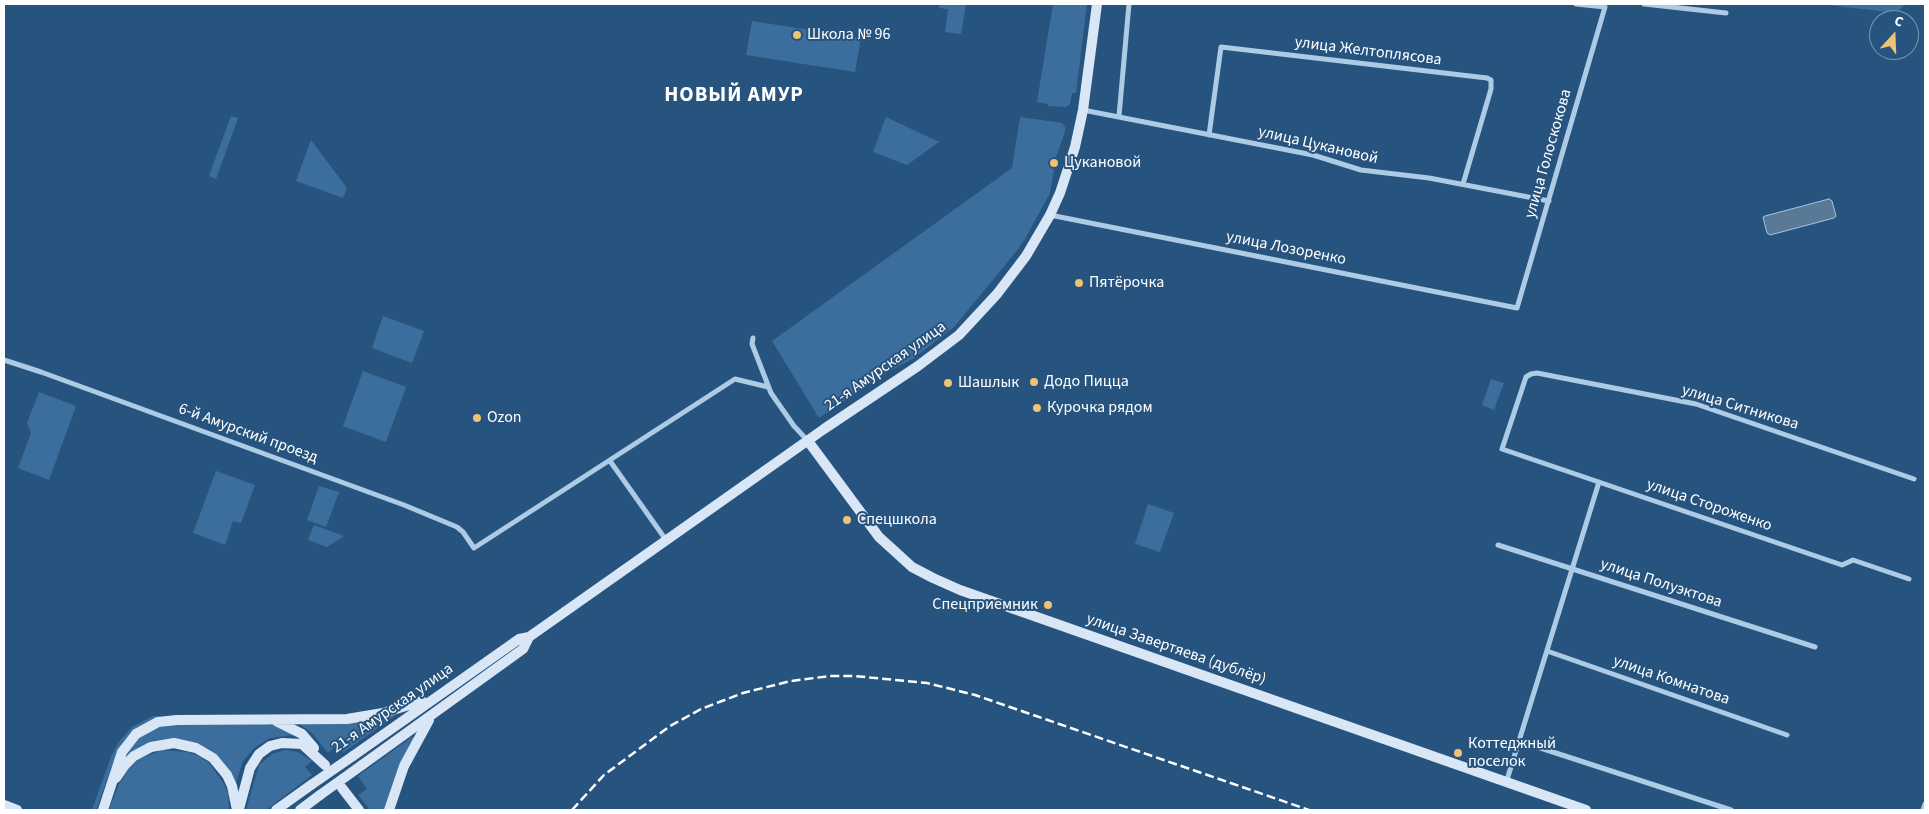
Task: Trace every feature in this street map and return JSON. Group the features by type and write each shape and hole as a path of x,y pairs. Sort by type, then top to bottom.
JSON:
{"main road":[{"name":"21-я Амурская улица","path":"276,810 519,639 529,637 959,336 997,294 1026,256 1050,215 1068,172 1083,110 1097,4"},
{"name":"улица Завертяева (дублёр)","path":"808,441 879,537 912,567 933,578 960,590 1586,810"},
{"name":"21-я Амурская улица","path":"300,810 523,649 529,637"},
{"path":"103,810 122,752 136,734 150,726 167,720 358,718 394,710 421,701 428,702"},
{"path":"389,810 404,766 433,714"},
{"path":"238,810 250,768 254,759 265,749 282,743 296,742 307,747 321,761 311,742 302,734 270,719"},
{"path":"112,785 125,765 138,754 161,744 185,745 205,752 221,766 232,786 238,810"},
{"path":"342,788 359,810"},
{"path":"4,805 17,810"}],"street":[{"path":"1119,116 1129,4"},
{"name":"улица Голоскокова","path":"1517,308 1605,7 1576,4"},
{"path":"1644,4 1726,13"},
{"name":"улица Желтоплясова","path":"1209,135 1221,47 1487,78 1491,80 1491,89 1463,184"},
{"name":"улица Цукановой","path":"1083,110 1313,155 1361,170 1429,178 1549,201"},
{"name":"улица Лозоренко","path":"1050,215 1517,308"},
{"path":"753,338 752,344 768,387 794,426 808,441"},
{"name":"6-й Амурский проезд","path":"4,360 49,374 404,505 457,527 463,532 474,548 553,495 610,460"},
{"name":"улица Ситникова","path":"1502,449 1526,377 1537,373 1696,404 1914,479"},
{"path":"666,540 610,460 735,379 768,387"},
{"name":"улица Стороженко","path":"1502,449 1842,565 1853,560 1909,579"},
{"path":"1506,783 1599,482"},
{"name":"улица Полуэктова","path":"1498,545 1816,647"},
{"name":"улица Комнатова","path":"1547,651 1787,735"},
{"path":"1519,741 1731,810"},
{"path":"1923,810 1925,804"}],"shaded area":[{"path":"940,4 966,4 961,34 945,32 948,9 939,8"},
{"path":"1053,4 1087,4 1076,93 1072,93 1070,104 1066,107 1048,106 1048,104 1037,102"},
{"path":"1819,4 1905,4 1900,10 1871,10"},
{"path":"752,21 861,38 855,72 746,55"},
{"path":"231,116 238,118 216,179 209,176"},
{"path":"886,117 939,142 907,165 873,152"},
{"path":"1020,117 1062,123 1065,127 1065,132 1052,168 1054,169 1050,193 1025,239 954,327 914,358 879,377 819,418 772,341 1012,168"},
{"path":"311,140 347,188 343,198 296,181"},
{"path":"1829,199 1832,201 1836,216 1834,218 1770,235 1767,233 1763,217"},
{"path":"383,316 424,331 412,363 372,348"},
{"path":"363,371 406,387 386,442 343,426"},
{"path":"1491,379 1504,383 1494,410 1482,405"},
{"path":"39,392 76,406 49,480 18,468 31,433 27,423"},
{"path":"216,471 255,485 241,523 233,521 225,545 193,533"},
{"path":"319,486 339,492 326,527 307,520"},
{"path":"1148,504 1174,513 1160,552 1135,544"},
{"path":"314,525 344,536 327,547 308,540"},
{"path":"395,714 343,753 337,745 328,753 313,734 301,725 301,724"},
{"path":"153,716 161,716 130,735 124,741 115,758 96,810 92,810 118,743 132,727"},
{"path":"266,724 276,726 294,735 270,738 254,748 243,761 236,783 221,760 186,741 124,759 130,747 139,738 154,728 165,725"},
{"path":"412,737 414,738 399,765 384,810 370,810 358,795 367,789 358,776"},
{"path":"162,750 187,752 197,755 209,763 224,784 228,794 229,810 109,810 119,784 128,770 139,759"},
{"path":"285,750 298,752 312,761 305,767 312,775 266,810 246,810 259,765 272,754"}],"railway":[{"path":"572,810 604,775 670,726 701,709 743,693 791,681 830,676 854,676 927,683 975,695 1309,810"}],"place":[{"name":"Школа № 96","path":"797,35"},
{"name":"Цукановой","path":"1054,163"},
{"name":"Пятёрочка","path":"1079,283"},
{"name":"Додо Пицца","path":"1034,382"},
{"name":"Шашлык","path":"948,383"},
{"name":"Курочка рядом","path":"1037,408"},
{"name":"Ozon","path":"477,418"},
{"name":"Спецшкола","path":"847,520"},
{"name":"Спецприемник","path":"1048,605"},
{"name":"Коттеджный поселок","path":"1458,753"}],"district":[{"name":"НОВЫЙ АМУР","path":"734,96"}]}
